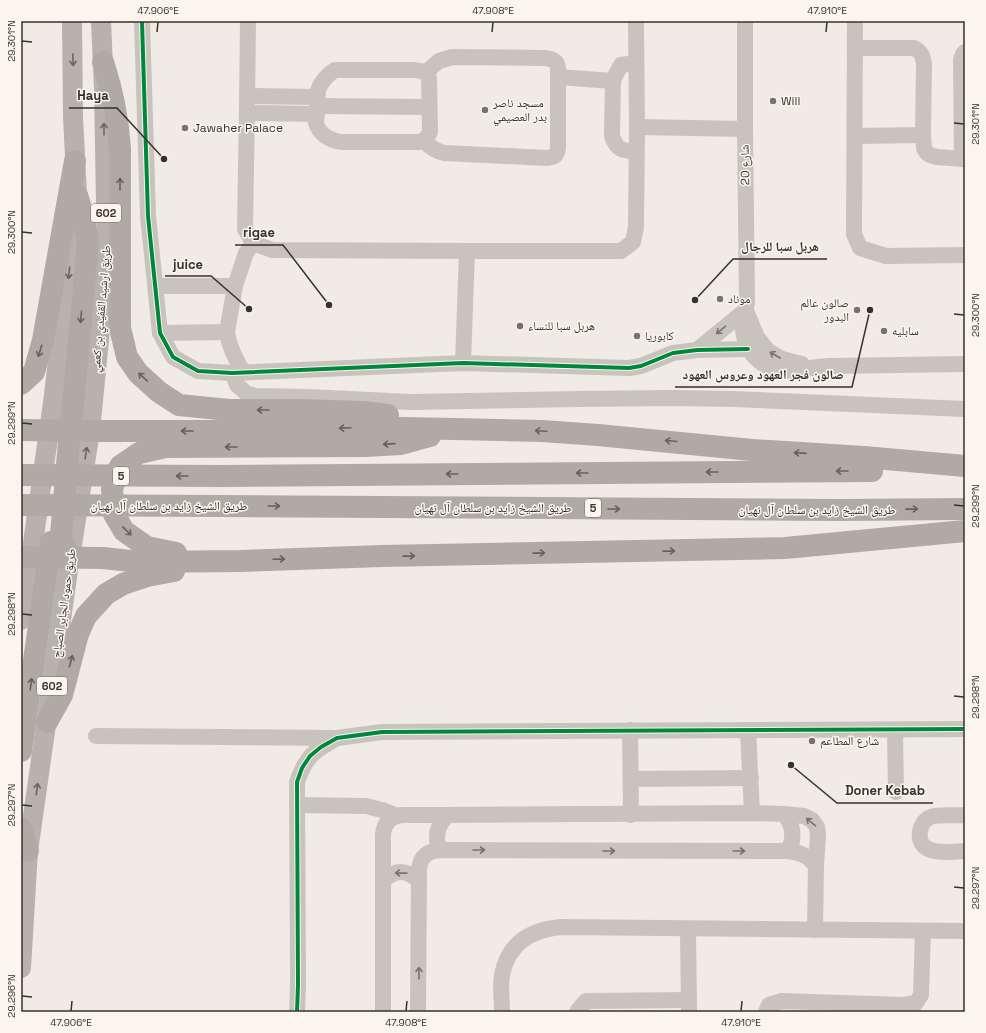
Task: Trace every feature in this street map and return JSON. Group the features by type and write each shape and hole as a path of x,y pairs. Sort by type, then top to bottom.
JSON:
{"highway":[{"path":"103,62 119,128 120,328 127,357 138,373 159,392 179,405 229,410 364,412 410,417 454,429"},
{"path":"21,384 34,372 43,340 75,161"},
{"path":"43,557 64,544 61,535 80,431 73,404 88,244 86,228 77,195"},
{"path":"21,430 243,431 351,427 542,431 688,443 752,450 864,457 965,466"},
{"path":"213,560 147,546 124,531 114,514 112,489 120,466 139,453 166,447 365,446 401,444 454,429"},
{"path":"21,751 43,557 59,461 58,446 55,438 48,430"},
{"name":"5","path":"21,475 221,476 965,471"},
{"name":"طريق الشيخ زايد بن سلطان آل نهيان","path":"21,506 840,510 965,509"},
{"path":"43,557 103,558 140,562 213,560 240,561 390,556 785,548 965,531"},
{"path":"47,722 62,695 78,634 86,616 106,594 123,584 147,576 240,561"},
{"path":"21,829 28,851"}],"main road":[{"name":"602","path":"48,430 53,402 74,235 77,195 72,21"},
{"name":"طريق ارشيد القفيدي بن كعمي","path":"80,431 92,405 107,259 104,89 101,23"},
{"path":"21,620 43,557"},
{"name":"طريق حمود الجابر الصباح","path":"21,968 28,851 47,722 43,557"}],"street":[{"path":"142,21 148,216 160,333 173,357 198,372 238,372 463,363 629,368 641,366 673,353 697,350 748,349 760,362 774,370 796,371 830,366 965,364"},
{"path":"248,21 245,229 253,243 272,250 467,251 621,251 633,242 636,227 636,21"},
{"name":"شارع 20","path":"746,21 745,129 747,302 743,329 748,349"},
{"path":"855,21 854,234 860,248 886,256 965,255"},
{"path":"855,48 918,49 922,54 924,64 924,148 930,155 937,157 964,159 961,60 965,52"},
{"path":"424,141 437,151 444,153 546,158 556,156 558,148 558,68 556,61 545,58 452,57 440,61 426,72 414,70 335,70 331,72 319,87 316,123 318,128 321,132 336,141 424,141 430,132 429,75 426,72"},
{"path":"636,63 621,65 613,82 612,136 618,148 624,151 636,151"},
{"path":"558,77 613,82"},
{"path":"247,96 317,106"},
{"path":"247,113 317,106 429,107"},
{"path":"637,127 745,129"},
{"path":"855,136 923,135"},
{"path":"253,243 246,252 235,286 227,332 228,342 238,372 237,385 246,393 255,396 411,402 648,398 734,399 965,409"},
{"path":"463,363 467,251"},
{"path":"156,286 235,286"},
{"path":"697,350 746,310 757,337 768,351 782,359 811,368"},
{"path":"160,333 227,332"},
{"path":"630,730 631,815"},
{"path":"748,730 752,814"},
{"path":"896,730 896,792"},
{"path":"96,736 337,738 382,732 965,730"},
{"path":"297,1012 297,782 302,768 310,756 321,747 337,738"},
{"path":"630,779 751,778"},
{"path":"297,805 366,806 397,816 752,814 784,814 804,816 812,820 817,827 818,834 814,930"},
{"path":"784,814 792,829 792,841 788,851"},
{"path":"440,850 437,834 440,823 448,815"},
{"path":"965,815 933,816 927,819 920,829 921,841 929,850 935,852 965,852"},
{"path":"383,1012 383,830 388,821 397,816"},
{"path":"418,1012 420,863 423,857 434,850 788,851 801,854 812,861 816,866"},
{"path":"383,881 389,875 397,872 405,872 413,875 419,881"},
{"path":"502,1012 502,976 505,964 516,946 523,940 548,928 965,931"},
{"path":"577,1012 586,1001 610,1006 689,1006 688,929"},
{"path":"766,1012 769,1005 782,1001 904,1006 916,1002 921,995 923,930"}],"cycle path":[{"path":"142,21 148,216 160,333 173,357 198,371 232,373 463,363 629,368 641,366 673,353 697,350 748,349"},
{"path":"297,1012 297,782 302,768 310,756 321,747 337,738 382,732 965,729"}],"place":[{"name":"Will","path":"773,101"},
{"name":"مسجد ناصر بدر العصيمي","path":"485,110"},
{"name":"Jawaher Palace","path":"185,128"},
{"name":"Haya","path":"164,159"},
{"name":"موناد","path":"720,299"},
{"name":"هربل سبا للرجال","path":"695,300"},
{"name":"rigae","path":"329,305"},
{"name":"juice","path":"249,309"},
{"name":"صالون عالم البدور","path":"857,310"},
{"name":"صالون فجر العهود وعروس العهود","path":"870,310"},
{"name":"هربل سبا للنساء","path":"520,326"},
{"name":"سابليه","path":"884,331"},
{"name":"كابوريا","path":"637,336"},
{"name":"شارع المطاعم","path":"812,741"},
{"name":"Doner Kebab","path":"791,765"}]}
